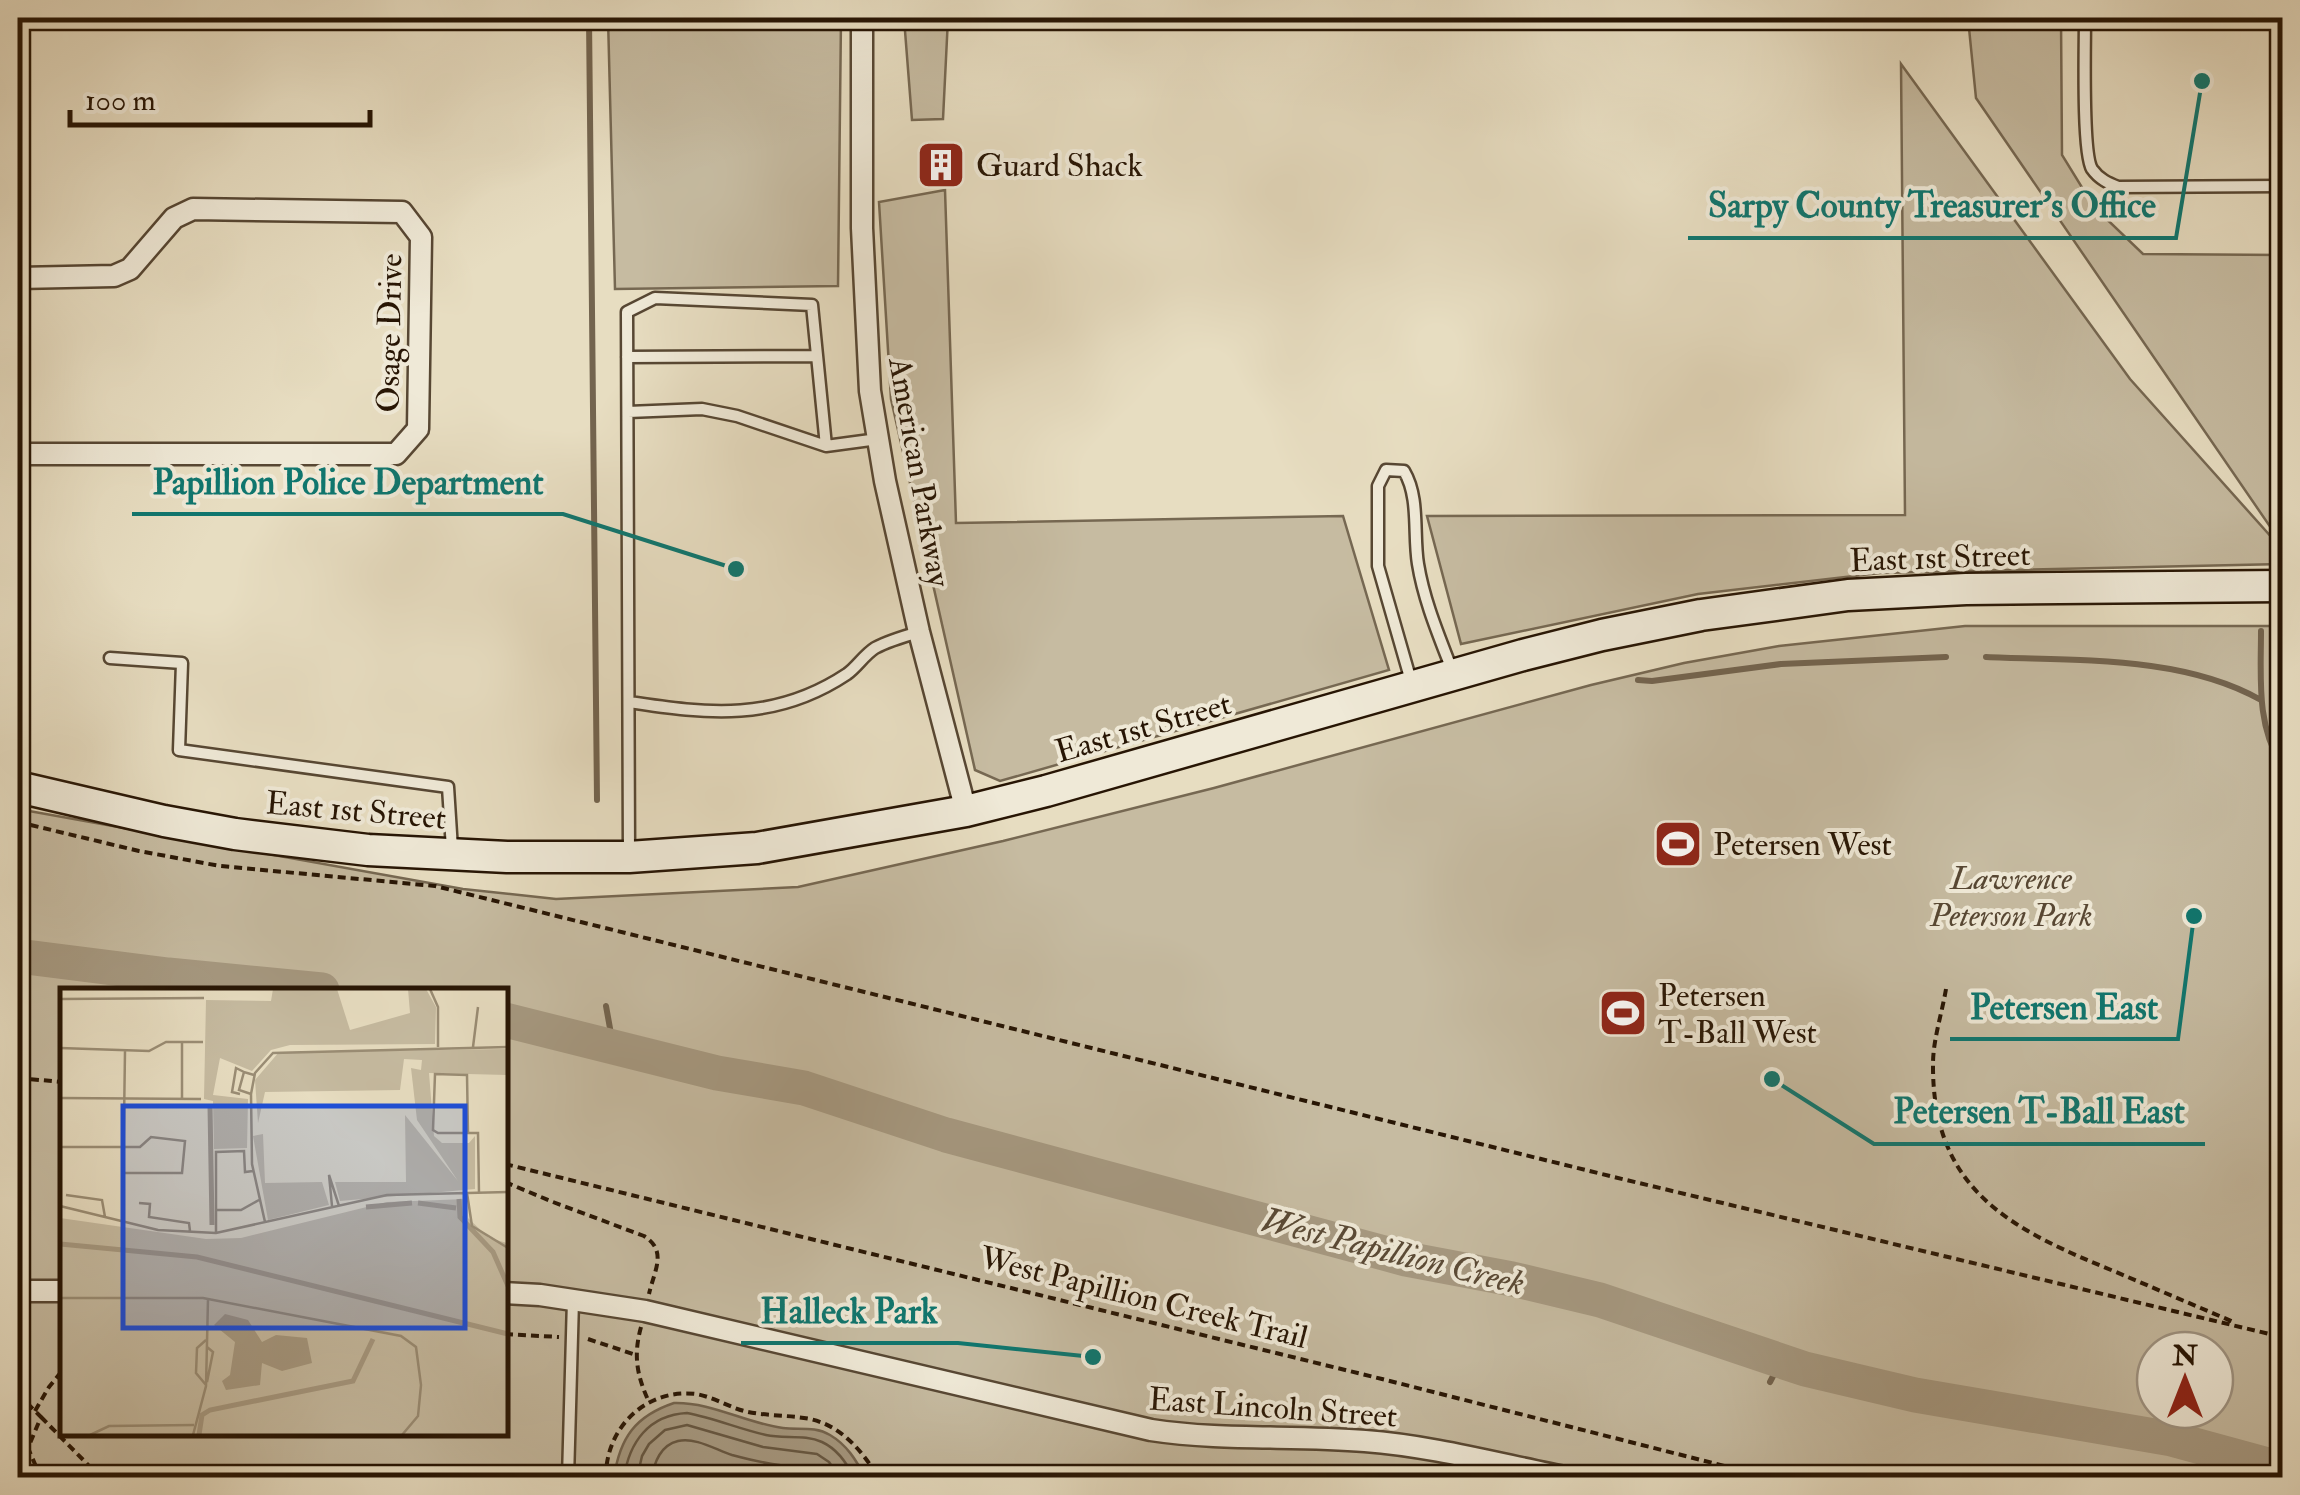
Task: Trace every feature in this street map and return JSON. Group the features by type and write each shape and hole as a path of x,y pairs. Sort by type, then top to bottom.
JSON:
{"main road":[{"name":"East 1st Street","path":"18,787 236,834 368,850 629,857 757,848 966,811 1523,655 1701,615 1848,594 1966,588 2282,586"}],"street":[{"name":"American Parkway","path":"862,18 862,228 870,392 885,481 919,632 966,811"},
{"name":"Osage Drive","path":"18,278 111,276 130,270 174,218 192,209 402,212 421,237 418,429 396,454 18,454"},
{"path":"18,1291 60,1291"},
{"name":"East Lincoln Street","path":"508,1293 645,1311 1151,1430 1220,1438 1369,1441 1569,1478"}],"lane":[{"path":"2084,18 2086,142 2090,167 2104,182 2118,187 2282,186"},
{"path":"629,857 627,312 655,298 812,305 826,446"},
{"path":"627,357 817,356"},
{"path":"628,412 702,409 737,416 826,446 878,439"},
{"path":"1413,687 1378,566 1378,486 1386,470 1404,471 1412,484 1421,580 1454,676"},
{"path":"629,702 688,711 732,712 798,700 849,673 873,649 919,632"},
{"path":"110,658 182,663 178,750 448,787 453,855"},
{"path":"568,1478 573,1300"}],"path":[{"path":"18,822 220,866 435,886 2282,1338"},
{"path":"1946,989 1933,1060 1935,1101 1954,1162 1977,1193 2010,1221 2052,1246 2250,1329"},
{"path":"18,1078 60,1082"},
{"name":"West Papillion Creek Trail","path":"508,1165 1772,1478"},
{"path":"508,1183 655,1243 659,1255 636,1342 635,1366 649,1402"},
{"path":"508,1334 559,1337"},
{"path":"584,1338 636,1355"},
{"path":"34,1411 60,1374"},
{"path":"18,1394 101,1478"},
{"path":"606,1478 609,1448 634,1412 658,1396 697,1394 746,1412 812,1420 838,1430 865,1455 879,1478"},
{"path":"41,1417 28,1448 41,1478"}],"green space":[{"path":"608,18 841,18 838,286 615,289"},
{"path":"904,18 948,18 943,119 912,120"},
{"path":"1968,18 2061,18 2062,155 2094,207 2143,254 2282,255 2282,544 1976,98"},
{"path":"1901,64 2130,379 2282,549 2282,564 1880,573 1698,594 1461,644 1427,516 1905,515"},
{"path":"945,190 956,523 1343,516 1389,670 1000,781 975,770 891,399 879,202"},
{"name":"Lawrence Peterson Park","path":"1965,626 2282,626 2282,1477 18,1477 18,809 463,889 556,899 798,887 1214,788 1591,685 1779,646"}],"water":[{"path":"674,1403 702,1406 783,1428 824,1432 846,1448 865,1477 614,1477 620,1451 632,1430 649,1415"}],"waterway":[{"path":"589,18 597,800"},
{"path":"2261,631 2264,718 2282,765"},
{"path":"1638,680 1781,664 1946,657"},
{"path":"1986,657 2091,660 2162,668 2230,685 2261,700"},
{"name":"West Papillion Creek","path":"18,956 301,988"},
{"path":"606,1006 613,1045"},
{"name":"West Papillion Creek","path":"508,1021 717,1073 804,1088 946,1135 1406,1259 1600,1300 1805,1369 1915,1395 2172,1439 2282,1469"},
{"path":"1770,1382 1781,1361"}],"place":[{"name":"Sarpy County Treasurer's Office","path":"2202,81"},
{"name":"Guard Shack","path":"941,165"},
{"name":"Papillion Police Department","path":"736,569"},
{"name":"Petersen West","path":"1678,844"},
{"name":"Petersen East","path":"2194,916"},
{"name":"Petersen T-Ball West","path":"1623,1013"},
{"name":"Petersen T-Ball East","path":"1772,1079"},
{"name":"Halleck Park","path":"1093,1357"}]}
